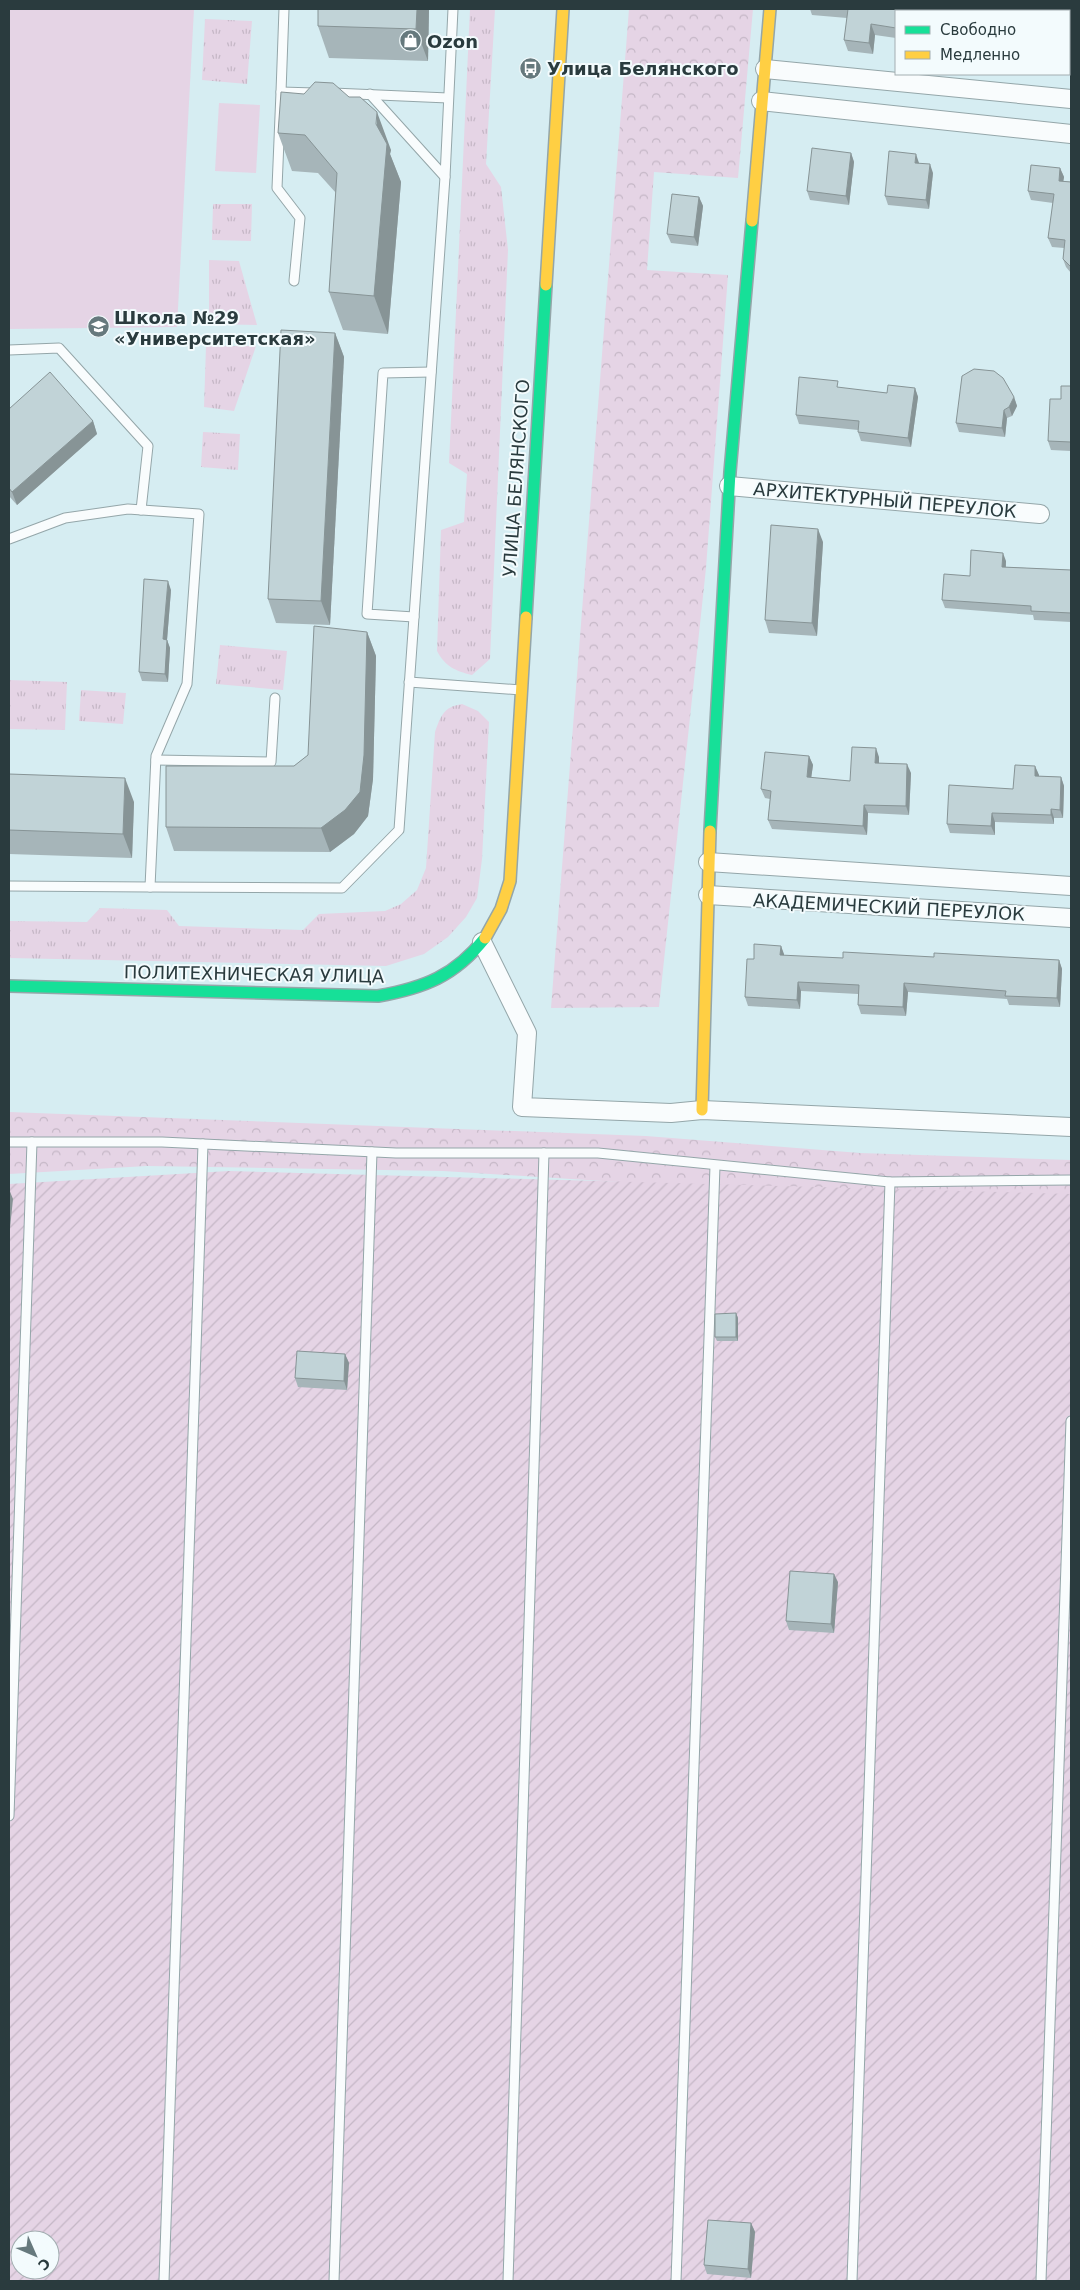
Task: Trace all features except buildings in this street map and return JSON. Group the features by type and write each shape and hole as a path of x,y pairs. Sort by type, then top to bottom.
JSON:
{"street":[{"name":"УЛИЦА БЕЛЯНСКОГО","path":"482,942 499,914 510,880 563,9"},
{"path":"702,1110 708,862 729,486 770,9"},
{"path":"764,68 1071,99"},
{"path":"761,101 1071,134"},
{"name":"АРХИТЕКТУРНЫЙ ПЕРЕУЛОК","path":"729,486 1040,514"},
{"name":"АКАДЕМИЧЕСКИЙ ПЕРЕУЛОК","path":"708,862 1071,886"},
{"name":"АКАДЕМИЧЕСКИЙ ПЕРЕУЛОК","path":"708,895 1071,918"},
{"path":"482,942 527,1034 522,1107 671,1114 702,1110 1071,1126"},
{"name":"ПОЛИТЕХНИЧЕСКАЯ УЛИЦА","path":"9,986 378,996 411,990 443,976 464,961 482,942"}],"lane":[{"path":"284,9 277,188 300,218 294,281"},
{"path":"9,886 342,888 399,830 445,177 453,9"},
{"path":"281,92 448,98"},
{"path":"370,94 445,177"},
{"path":"9,350 59,348 148,446 141,510"},
{"path":"414,616 366,614 382,382 383,372 431,372"},
{"path":"9,538 65,518 128,509 199,514 188,684 156,760 150,887"},
{"path":"409,682 521,690"},
{"path":"156,760 271,762 275,698"},
{"path":"9,1142 203,1144 372,1152 598,1153 890,1182 1071,1180"},
{"path":"9,1816 32,1142"},
{"path":"164,2281 203,1144"},
{"path":"334,2281 372,1152"},
{"path":"508,2281 544,1153"},
{"path":"676,2281 715,1166"},
{"path":"852,2281 890,1182"},
{"path":"1041,2281 1071,1421"}],"green space":[{"path":"9,9 194,9 177,327 9,329"},
{"path":"470,9 495,9 486,164 501,187 508,250 490,659 472,675 451,667 443,661 437,651 441,530 464,522 467,474 449,463"},
{"path":"629,9 753,9 738,178 654,172 647,270 728,275 706,568 659,1007 551,1008"},
{"path":"205,19 252,21 247,84 202,80"},
{"path":"219,103 260,105 256,173 215,171"},
{"path":"213,204 252,204 251,241 212,240"},
{"path":"209,260 239,261 257,325 209,324"},
{"path":"206,346 256,346 234,411 204,407"},
{"path":"203,432 240,434 238,470 201,467"},
{"path":"220,645 287,651 283,690 216,684"},
{"path":"9,680 67,682 65,730 9,729"},
{"path":"81,690 126,693 123,724 79,721"},
{"path":"462,704 478,711 489,722 482,859 477,898 466,917 448,937 424,954 386,966 9,958 9,921 87,922 100,908 167,910 179,926 303,930 319,914 385,911 401,904 417,890 426,868 435,732 444,713 451,707"},
{"path":"9,1112 646,1136 860,1153 1071,1160 1071,1218 869,1198 443,1171 147,1166 9,1174"},
{"path":"229,1171 1071,1194 1071,2281 9,2281 9,1184"}],"traffic: fast":[{"path":"710,831 730,472 752,221"},
{"path":"526,617 546,285"},
{"path":"9,986 378,996 410,989 438,978 462,962 485,938"}],"traffic: slow":[{"path":"546,285 563,9"},
{"path":"752,221 770,9"},
{"path":"485,938 501,909 510,881 526,617"},
{"path":"702,1110 710,831"}],"place":[{"name":"Ozon","path":"411,41"},
{"name":"Улица Белянского","path":"531,68"},
{"name":"Школа №29 «Университетская»","path":"98,327"}]}
